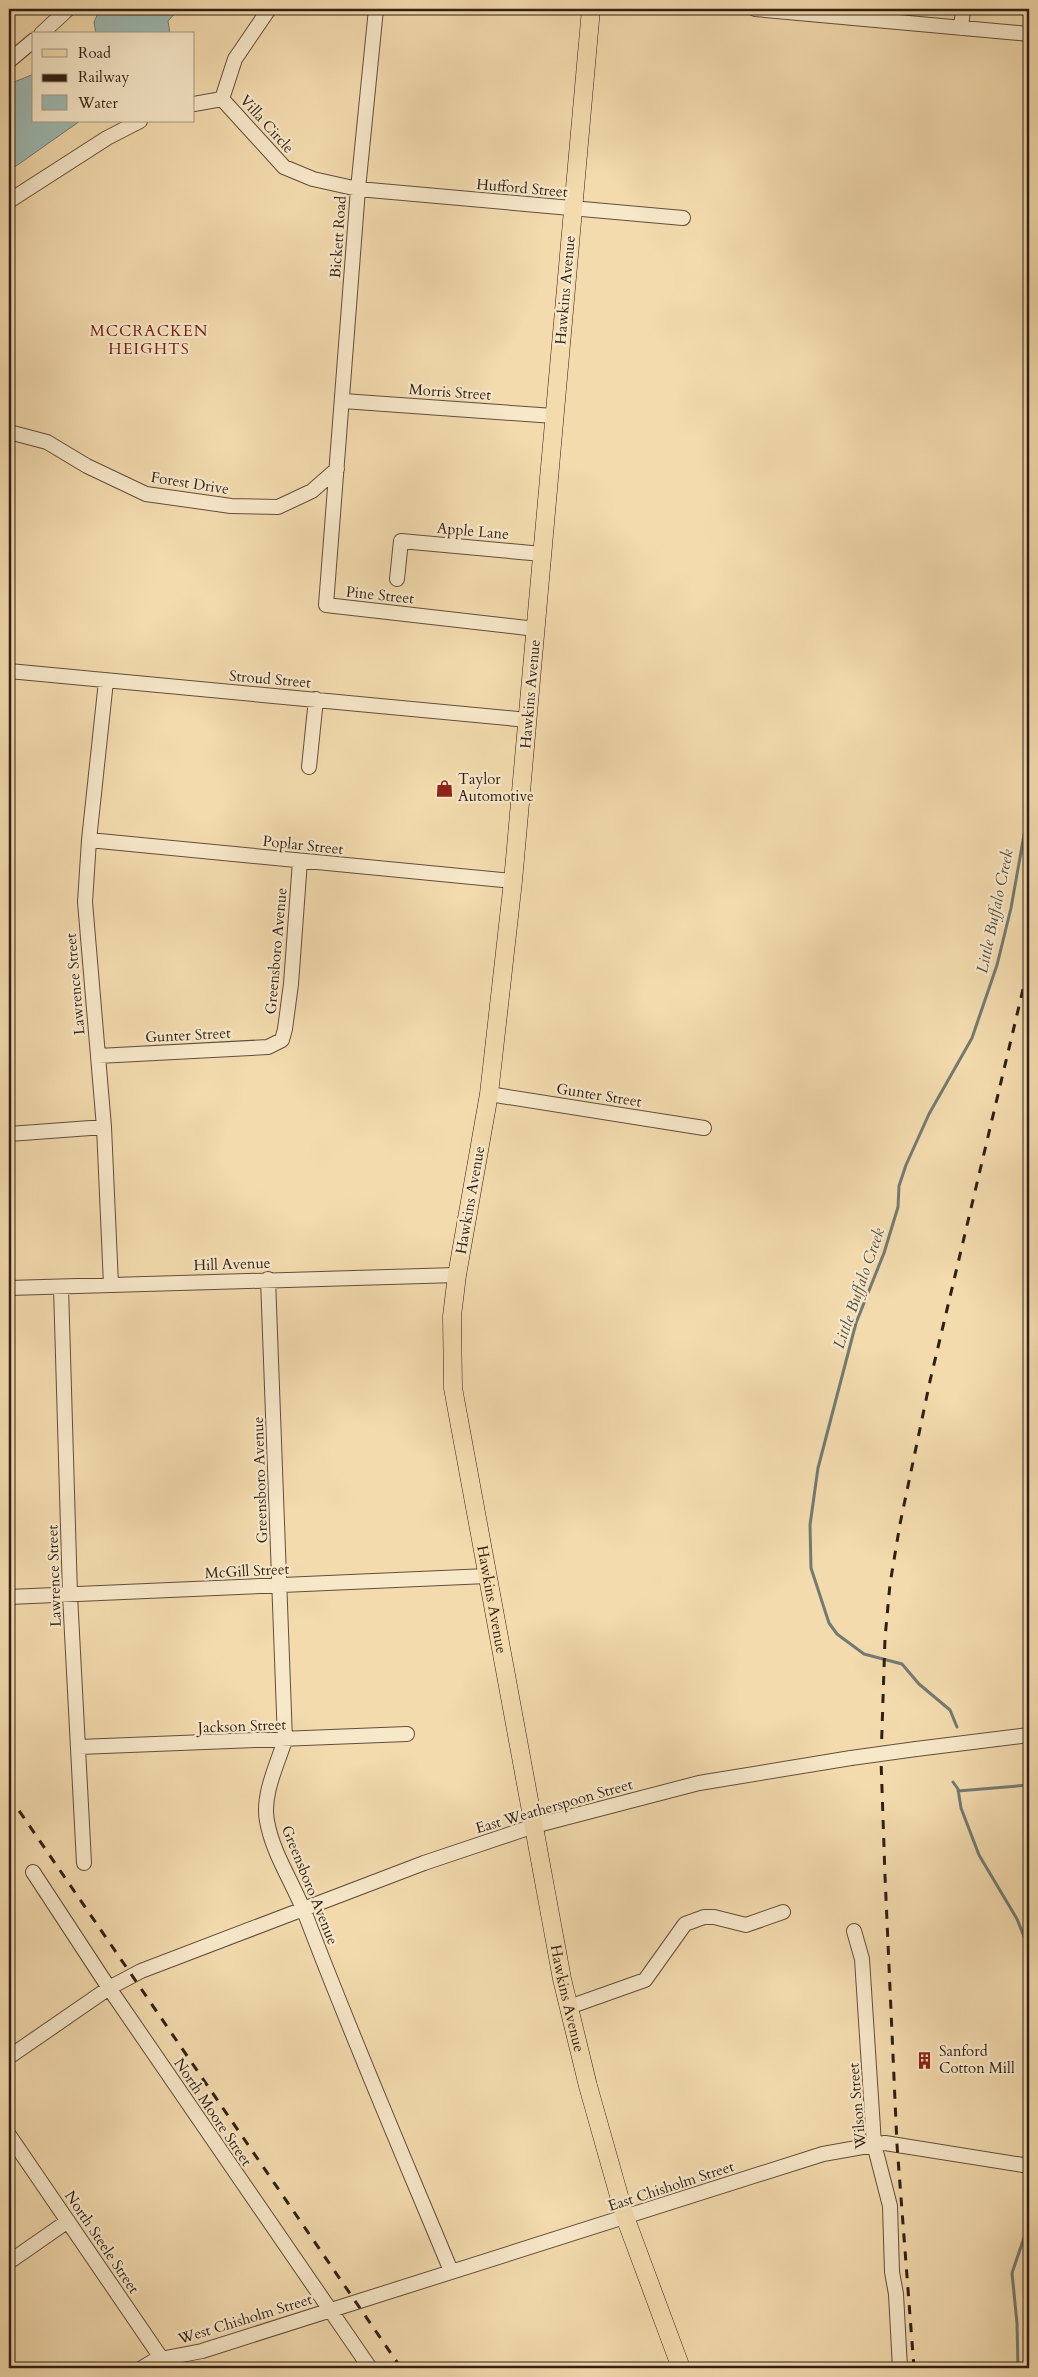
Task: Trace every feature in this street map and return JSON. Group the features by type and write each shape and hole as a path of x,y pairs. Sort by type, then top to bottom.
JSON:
{"main road":[{"name":"Hawkins Avenue","path":"591,9 513,881 489,1094 456,1275 452,1316 453,1388 569,2006 588,2086 625,2217 681,2368"}],"street":[{"path":"43,32 68,9"},
{"name":"Villa Circle","path":"268,9 235,59 222,99 284,167 313,180 358,189"},
{"name":"Bickett Road","path":"338,469 358,189 376,9"},
{"path":"755,9 1029,34"},
{"path":"961,28 963,9"},
{"path":"9,61 32,42"},
{"path":"195,104 222,99"},
{"path":"9,200 107,138 138,122"},
{"name":"Hufford Street","path":"358,189 683,218"},
{"name":"Morris Street","path":"343,401 554,416"},
{"name":"Forest Drive","path":"9,432 47,442 87,466 146,494 231,506 278,507 312,491 338,469"},
{"name":"Pine Street","path":"338,469 326,605 536,629"},
{"name":"Apple Lane","path":"397,579 401,541 542,554"},
{"name":"Stroud Street","path":"9,672 528,720"},
{"name":"Lawrence Street","path":"106,681 89,840 85,902 104,1127 111,1285"},
{"path":"308,767 316,699"},
{"name":"Poplar Street","path":"89,840 513,881"},
{"name":"Greensboro Avenue","path":"279,1041 285,1030 291,984 300,861"},
{"name":"Gunter Street","path":"98,1056 268,1047 279,1041"},
{"name":"Gunter Street","path":"489,1094 704,1128"},
{"path":"9,1134 104,1127"},
{"name":"Hill Avenue","path":"9,1288 456,1275"},
{"name":"Greensboro Avenue","path":"268,1279 281,1586 285,1740 266,1802 266,1820 275,1850 304,1911 342,2010 451,2271"},
{"name":"Lawrence Street","path":"61,1287 70,1595 84,1863"},
{"name":"McGill Street","path":"9,1597 487,1576"},
{"name":"Jackson Street","path":"79,1747 407,1734"},
{"name":"East Weatherspoon Street","path":"9,2057 109,1988 168,1960 304,1911 424,1863 534,1826 699,1783 851,1758 1029,1735"},
{"name":"North Moore Street","path":"33,1872 109,1988 370,2368"},
{"path":"569,2006 645,1980 684,1924 694,1920 714,1917 746,1925 782,1912"},
{"name":"Wilson Street","path":"854,1931 862,1959 874,2144 890,2206 892,2272 896,2294 900,2368"},
{"name":"North Steele Street","path":"9,2135 165,2364"},
{"name":"East Chisholm Street","path":"329,2310 823,2154 874,2144 897,2144 1029,2166"},
{"path":"9,2262 68,2221"},
{"name":"West Chisholm Street","path":"142,2368 165,2364 329,2310"}],"water":[{"path":"100,9 179,9 168,21 170,32 96,32 94,22"},
{"path":"32,75 32,122 79,122 9,171 9,84"}],"waterway":[{"name":"Little Buffalo Creek","path":"957,1727 950,1710 919,1684 902,1664 864,1654 837,1634 829,1623 811,1568 810,1525 818,1468 856,1323 884,1253 898,1207 899,1186 906,1165 929,1114 972,1038 997,965 1011,908 1029,807"},
{"name":"Little Buffalo Creek","path":"953,1782 958,1789 961,1808 979,1855 1017,1919 1029,1949"},
{"path":"958,1791 1029,1785"},
{"name":"Little Buffalo Creek","path":"1018,2368 1017,2323 1012,2273 1029,2223"}],"railway":[{"path":"914,2368 897,2145 885,1876 881,1760 885,1638 890,1584 900,1524 930,1381 1029,964"},
{"path":"9,1796 401,2368"}],"place":[{"name":"Taylor Automotive","path":"444,788"},
{"name":"Sanford Cotton Mill","path":"925,2060"}],"district":[{"name":"MCCRACKEN HEIGHTS","path":"149,339"}]}
